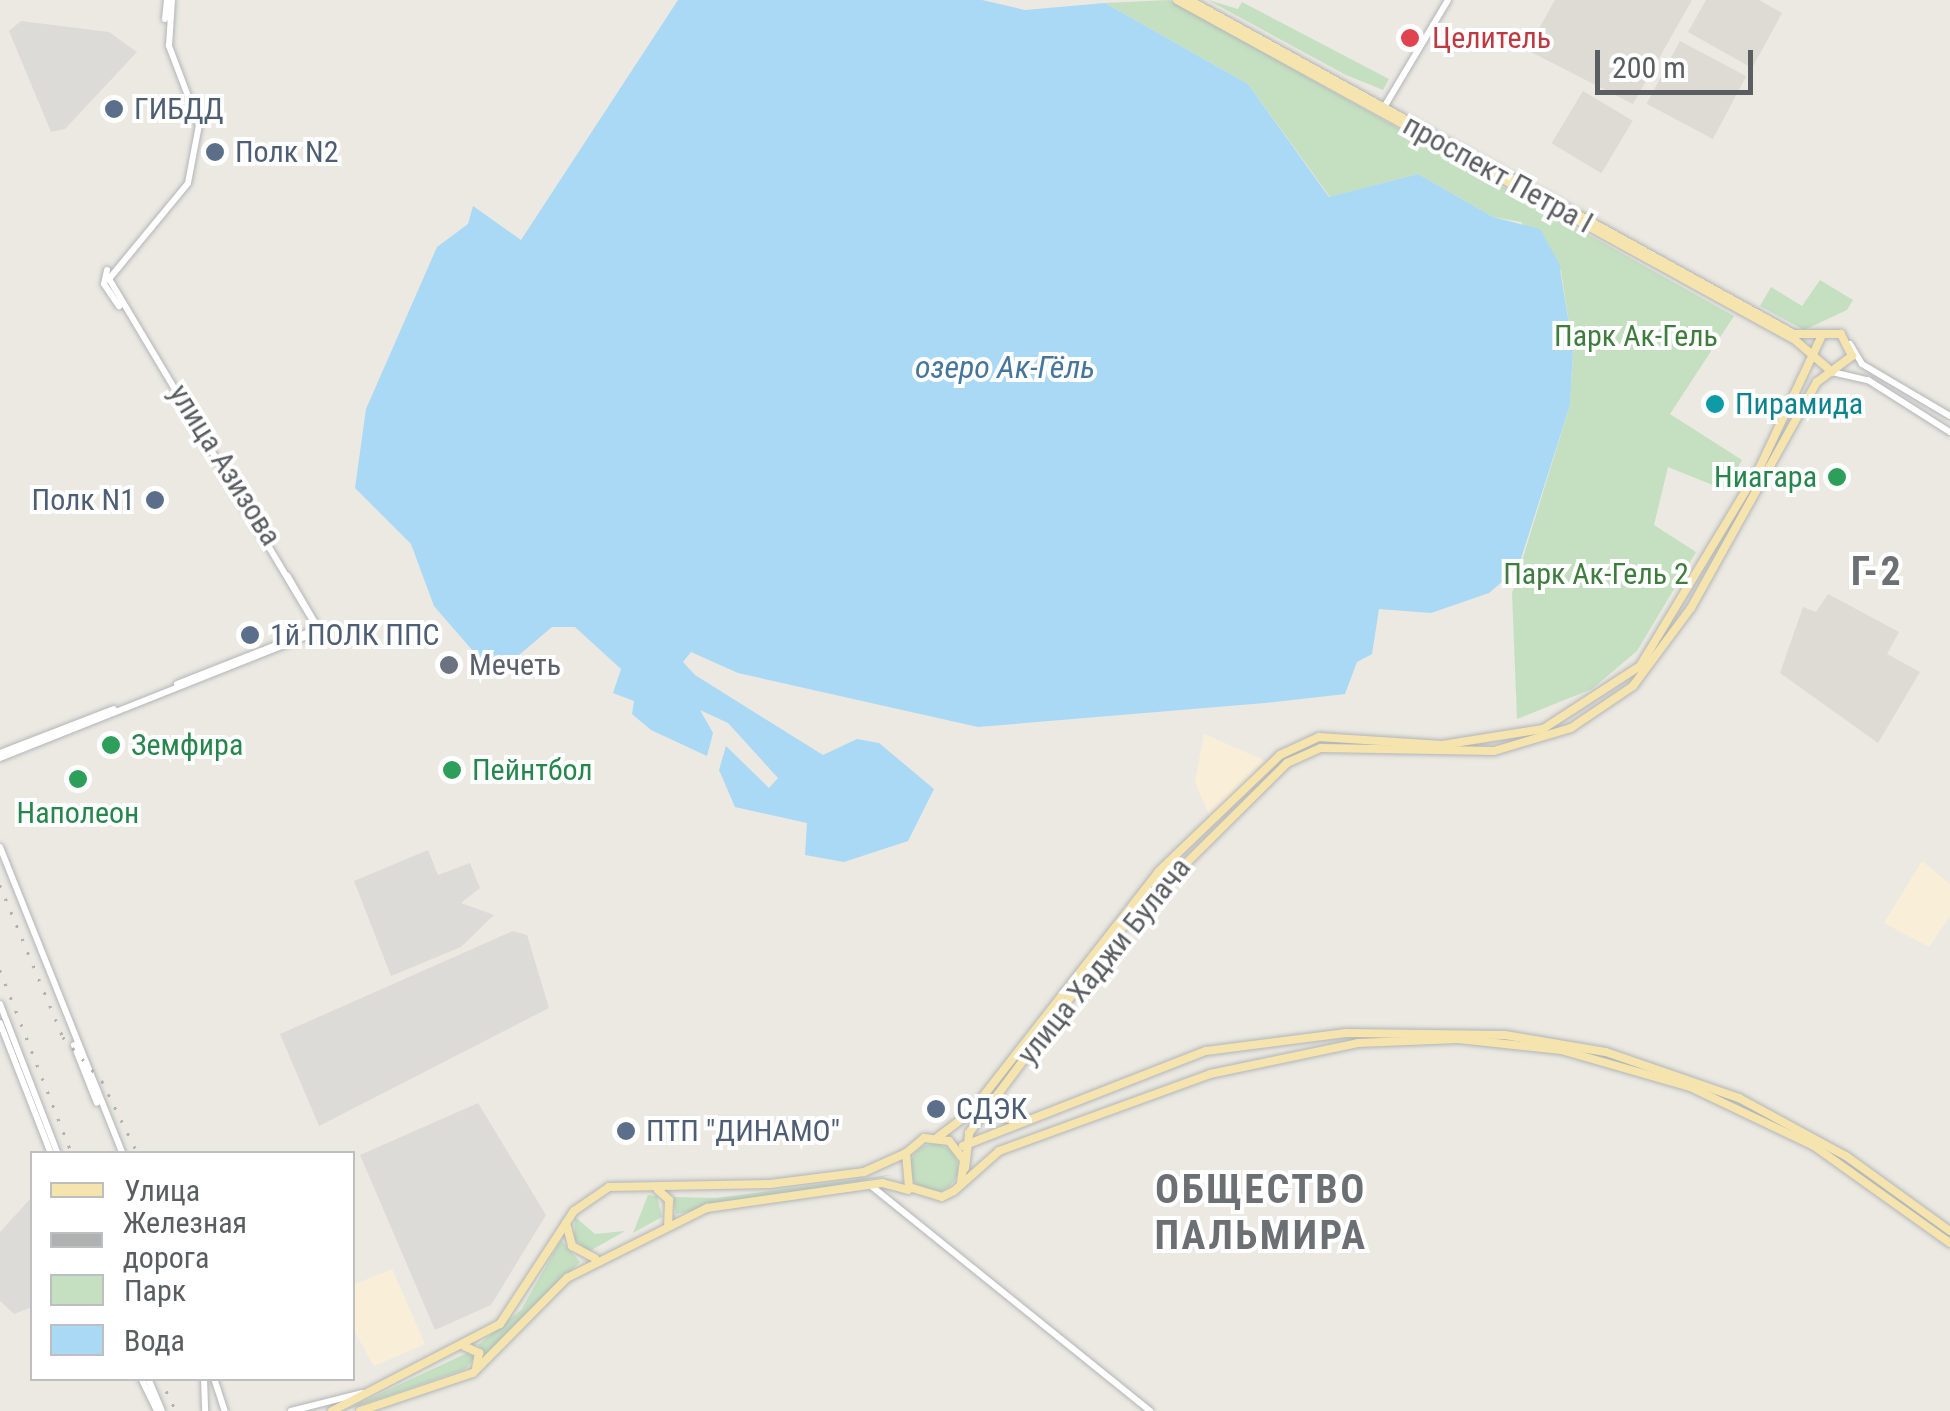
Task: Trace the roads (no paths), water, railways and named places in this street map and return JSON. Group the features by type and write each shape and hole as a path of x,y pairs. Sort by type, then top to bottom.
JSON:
{"main road":[{"name":"улица Азизова","path":"0,755 314,625 104,284 104,272 185,181 195,121 164,42 169,0"},
{"name":"проспект Петра I","path":"1177,0 1384,107 1795,340 1832,372"},
{"name":"проспект Петра I","path":"1189,0 1794,334 1826,333 1850,344"},
{"path":"1384,107 1448,0"},
{"path":"1813,380 1813,359 1826,333"},
{"path":"1832,372 1850,362 1850,344"},
{"path":"1850,344 1862,364 1950,416"},
{"path":"1832,372 1868,380 1950,432"},
{"name":"улица Хаджи Булача","path":"938,1137 1005,1075 1097,955 1172,872 1287,763 1321,748 1357,743 1442,745 1543,730 1593,704 1653,659 1813,380 1832,372"},
{"path":"0,847 119,1151"},
{"path":"0,858 119,1151"},
{"path":"0,1004 53,1151"},
{"path":"0,1022 53,1151"},
{"path":"335,1397 336,1409 464,1346 520,1304 566,1223 609,1187 823,1178 906,1153 938,1137 955,1146 966,1146 1157,1066 1256,1041 1406,1030 1504,1034 1626,1058 1739,1098 1846,1156 1950,1231"},
{"path":"360,1411 474,1373 547,1296 600,1256 668,1224 722,1205 868,1184 942,1198 998,1151 1210,1074 1358,1043 1458,1039 1561,1050 1690,1087 1814,1146 1950,1243"},
{"name":"улица Хаджи Булача","path":"966,1146 998,1094 1005,1075"},
{"path":"998,1094 1005,1118 1029,1121"},
{"path":"955,1146 964,1168"},
{"path":"961,1182 966,1146"},
{"path":"906,1153 904,1175 916,1193"},
{"path":"868,1184 1150,1411"},
{"path":"656,1187 669,1200 668,1224"},
{"path":"566,1223 579,1252 600,1256"},
{"path":"464,1346 479,1353 474,1373"},
{"path":"146,1381 159,1411"},
{"path":"204,1381 204,1411"},
{"path":"215,1381 225,1411"},
{"path":"291,1411 335,1397 368,1392"}],"water":[{"name":"озеро Ак-Гёль","path":"678,0 982,0 1025,10 1105,3 1248,84 1329,197 1418,174 1493,217 1540,229 1559,263 1573,349 1570,405 1518,568 1489,593 1431,613 1379,609 1372,654 1357,662 1345,694 1265,703 978,727 738,673 691,652 683,662 695,675 823,755 857,739 879,743 934,789 908,841 844,862 805,855 807,823 735,807 719,770 726,746 769,788 778,778 728,723 700,710 713,733 707,756 651,730 632,714 634,701 613,693 621,669 575,627 552,627 513,660 479,658 434,606 411,544 355,488 366,409 437,247 468,224 473,206 521,240"}],"railway":[{"path":"0,885 63,1037 102,1081 137,1151"},
{"path":"0,970 71,1151"},
{"path":"161,1381 176,1411"}],"place":[{"name":"Целитель","path":"1410,38"},
{"name":"ГИБДД","path":"114,109"},
{"name":"Полк N2","path":"215,152"},
{"name":"Пирамида","path":"1715,404"},
{"name":"Ниагара","path":"1837,477"},
{"name":"Полк N1","path":"155,500"},
{"name":"1й ПОЛК ППС","path":"250,635"},
{"name":"Мечеть","path":"449,665"},
{"name":"Земфира","path":"111,745"},
{"name":"Пейнтбол","path":"452,770"},
{"name":"Наполеон","path":"78,779"},
{"name":"СДЭК","path":"936,1109"},
{"name":"ПТП \"ДИНАМО\"","path":"626,1131"}],"district":[{"name":"Г-2","path":"1877,572"},
{"name":"ОБЩЕСТВО ПАЛЬМИРА","path":"1261,1213"}],"park label":[{"name":"Парк Ак-Гель","path":"1636,336"},
{"name":"Парк Ак-Гель 2","path":"1596,574"}]}
